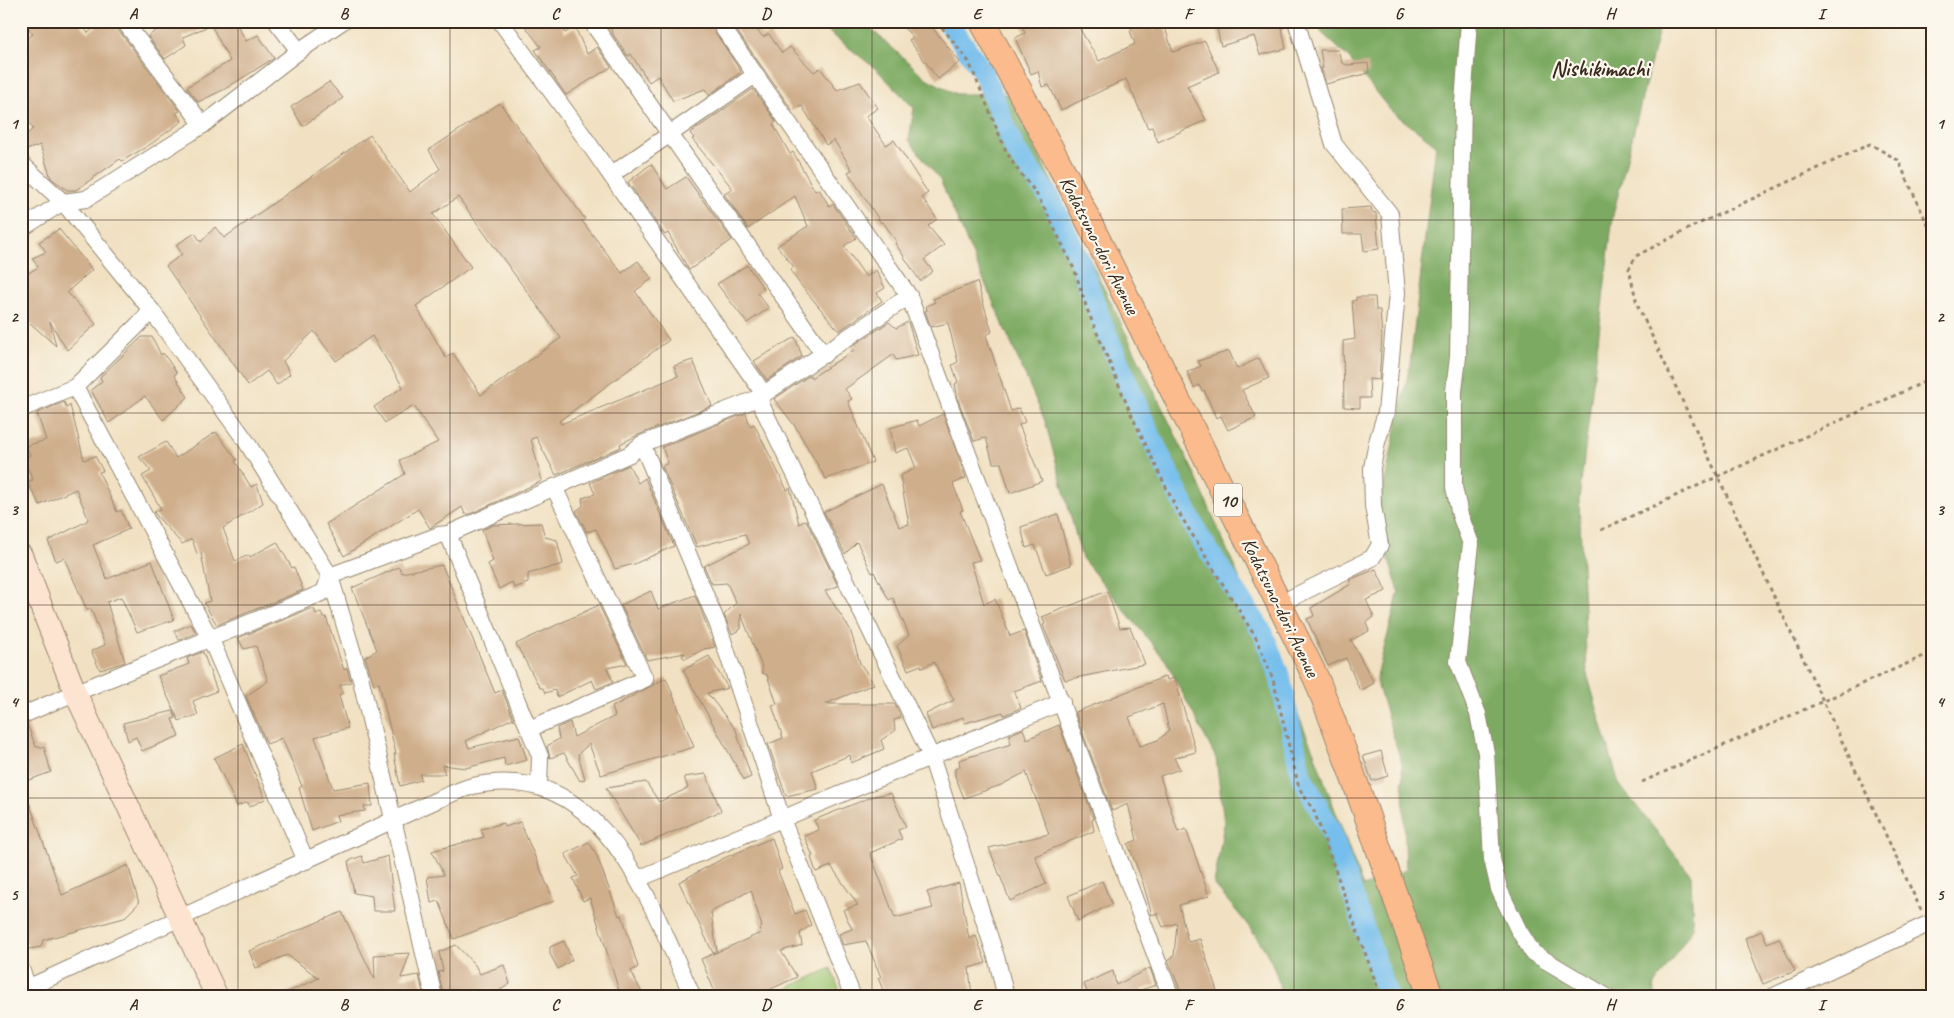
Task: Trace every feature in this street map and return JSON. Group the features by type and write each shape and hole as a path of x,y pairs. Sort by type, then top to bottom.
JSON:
{"main road":[{"name":"Kodatsuno-dori Avenue","path":"982,21 1072,188 1281,603 1316,678 1339,734 1391,889 1432,997"}],"street":[{"path":"124,21 202,125"},
{"path":"276,21 299,51"},
{"path":"21,229 63,202 86,199 202,125 299,51 343,21"},
{"path":"500,21 611,175 761,396 931,756 997,960 1006,997"},
{"path":"591,21 824,355"},
{"path":"718,21 909,296 1171,997"},
{"path":"1281,603 1372,558 1380,544 1373,506 1372,468 1386,412 1397,293 1390,214 1334,144 1296,21"},
{"path":"1469,21 1463,103 1458,357 1454,391 1454,487 1460,515 1471,544 1458,662 1478,714 1486,753 1492,859 1499,889 1518,929 1533,953 1608,997"},
{"path":"611,175 755,75"},
{"path":"21,163 63,202 152,311 246,441 330,576 361,680 434,997"},
{"path":"21,716 75,692 211,640 324,592 330,576 439,535 448,534 630,454 642,444 761,396 909,296"},
{"path":"21,409 75,387 152,311"},
{"path":"75,387 211,640 306,861"},
{"path":"642,444 718,625 782,819 853,997"},
{"path":"529,729 645,679 554,487"},
{"path":"448,534 540,756 540,787"},
{"path":"21,556 75,692 217,997"},
{"path":"638,879 1062,702"},
{"path":"21,969 27,992 179,918 471,786 496,782 525,783 540,787 581,808 606,831 638,879 693,997"},
{"path":"1772,997 1928,924"}],"path":[{"path":"937,21 969,62 1006,151 1014,165 1036,193 1050,217 1075,271 1087,309 1131,414 1178,510 1256,638 1273,680 1298,788 1314,811 1381,997"},
{"path":"1928,924 1637,304 1629,269 1636,256 1694,226 1870,144 1898,160 1933,236"},
{"path":"1601,530 1933,378"},
{"path":"1642,782 1933,652"}],"green space":[{"path":"815,21 862,21 926,78 956,94 1009,94 1196,477 1313,750 1363,887 1406,870 1402,764 1376,680 1399,591 1376,522 1410,365 1436,145 1390,110 1348,57 1321,32 1320,21 1661,21 1613,215 1579,500 1587,674 1619,784 1691,875 1693,928 1653,988 1657,997 1280,997 1279,982 1266,952 1246,922 1214,885 1224,823 1216,758 1166,661 1082,558 1045,421 940,180 909,140 914,108 876,69"},
{"path":"831,968 842,997 768,997"}],"building":[{"path":"24,21 78,21 88,33 103,21 114,21 116,27 180,111 176,113 182,121 151,144 122,161 120,159 76,190 67,190 51,178 40,145 21,152 21,139 33,129 27,119 30,118 21,104 21,44 33,34"},
{"path":"172,21 235,21 246,41 258,35 274,58 225,89 198,102 187,87 230,61 211,25 183,37 186,45 165,59 148,36"},
{"path":"521,21 560,21 565,33 575,27 587,54 597,47 611,67 566,95 535,50 541,47"},
{"path":"607,21 708,21 741,72 709,95 705,89 673,101 658,76 649,82 631,54 628,56 614,36"},
{"path":"730,21 749,21 763,37 769,34 782,53 790,47 814,72 820,68 837,90 860,82 878,108 866,116 886,145 894,140 928,193 922,197 937,219 928,226 944,245 924,260 933,271 920,281 895,243 897,242 883,222 881,223 848,172 852,170 834,140 826,145 802,106 792,110"},
{"path":"897,21 927,21 960,62 938,79 909,40 913,37"},
{"path":"1020,21 1075,21 1099,61 1135,44 1128,21 1151,21 1155,30 1165,28 1173,52 1205,41 1219,72 1187,86 1206,120 1158,142 1152,127 1148,128 1126,79 1061,110 1049,85 1042,87 1038,71 1031,74 1015,38 1025,33"},
{"path":"1224,21 1286,21 1287,26 1282,28 1286,49 1260,55 1254,36 1221,46 1216,24"},
{"path":"1320,50 1338,50 1342,63 1347,65 1368,63 1369,73 1326,84 1321,68 1323,68"},
{"path":"329,82 343,98 303,126 291,107"},
{"path":"753,89 776,121 773,124 790,154 793,152 815,191 819,189 829,206 833,204 856,238 844,246 866,277 876,270 885,288 877,293 882,301 839,331 799,283 790,270 794,267 777,246 808,226 795,196 748,229 724,194 733,189 692,139 694,138 690,133"},
{"path":"500,103 585,219 582,221 622,273 638,261 652,279 635,291 669,340 559,421 561,424 678,376 674,366 693,360 712,406 638,435 620,444 621,447 556,475 536,437 531,439 542,481 470,514 465,514 462,507 430,528 418,509 344,556 326,524 405,474 400,460 438,442 414,406 385,423 374,407 403,387 372,336 336,361 314,331 283,361 290,374 277,385 267,371 248,385 166,266 182,254 176,245 195,233 201,242 215,227 224,238 370,135 410,192 440,169 429,150","holes":["458,197 561,338 481,395 453,353 446,358 416,306 471,267 433,214"]},
{"path":"651,164 667,189 686,177 732,240 689,270 668,233 665,235 628,182"},
{"path":"1371,207 1372,212 1376,213 1379,249 1364,251 1362,234 1343,234 1342,209"},
{"path":"59,229 92,270 67,292 96,324 67,350 50,322 56,346 21,315 21,278 38,267 32,258 46,252 39,242"},
{"path":"747,265 764,289 757,293 769,308 747,323 717,284"},
{"path":"977,282 992,332 986,335 1011,411 1019,408 1025,422 1019,425 1042,481 1010,493 1001,463 993,463 986,438 974,441 958,400 955,384 958,382 952,365 958,362 948,323 931,327 925,311 927,310 926,306 935,302 933,299"},
{"path":"1356,297 1375,297 1376,310 1380,310 1382,336 1379,380 1369,379 1370,398 1360,398 1360,408 1344,407 1343,341 1355,339 1352,301 1356,300"},
{"path":"889,322 896,328 908,322 918,355 896,360 893,355 845,389 852,399 848,401 873,462 826,479 795,426 774,399 810,375 811,378 854,350 851,347"},
{"path":"142,337 152,337 161,355 163,353 177,373 174,375 188,397 163,420 145,396 109,423 91,390 102,381 100,377"},
{"path":"795,337 802,356 767,380 754,361"},
{"path":"1229,351 1237,369 1259,358 1269,378 1242,390 1256,417 1228,430 1221,416 1216,418 1204,390 1202,391 1199,385 1194,388 1187,372 1201,366 1198,361"},
{"path":"64,402 67,408 70,405 84,460 95,456 103,471 99,472 117,512 121,510 129,529 93,545 107,579 152,561 174,620 137,632 121,597 107,602 125,662 100,670 91,651 105,645 91,609 87,610 64,558 56,561 48,541 87,521 88,518 76,489 40,505 27,482 33,480 24,460 30,455 26,446 46,440 37,413"},
{"path":"746,413 750,426 754,424 787,490 790,488 799,524 806,520 838,586 825,591 850,629 860,663 874,684 825,704 895,704 901,718 894,720 895,731 881,740 884,749 851,763 850,755 812,771 818,789 786,796 768,744 783,738 772,705 777,704 767,675 762,673 762,667 741,614 741,629 732,634 724,615 736,603 727,583 712,584 704,566 749,544 745,534 697,547 662,466 668,463 662,447"},
{"path":"943,414 966,478 953,484 963,510 960,511 980,560 971,562 984,604 995,599 1010,636 1024,631 1042,681 1014,691 1021,708 1004,715 1003,712 965,723 963,717 932,730 926,714 954,700 934,662 922,668 921,665 908,670 897,646 909,635 893,598 889,600 874,572 872,573 857,542 845,554 824,512 882,484 899,527 909,524 900,476 916,468 908,448 895,453 890,428 917,420 919,426"},
{"path":"216,432 237,460 235,461 251,487 257,484 263,503 223,528 235,561 249,555 250,557 277,542 292,568 294,567 303,590 217,625 204,603 210,601 201,553 197,554 192,539 182,544 155,514 154,512 161,509 142,476 151,471 139,457 166,442 176,458"},
{"path":"629,465 638,483 645,478 674,546 634,564 615,569 596,529 587,532 576,511 583,506 582,498 595,494 590,483"},
{"path":"1058,514 1071,565 1046,574 1035,545 1026,548 1021,527"},
{"path":"541,523 545,537 557,540 563,564 528,574 528,583 514,588 512,582 499,589 488,564 493,561 482,530 493,525"},
{"path":"442,565 495,693 502,690 514,720 513,718 466,741 469,748 519,736 527,760 505,766 504,758 466,768 442,765 445,774 420,774 421,780 400,786 394,754 396,754 379,683 374,684 365,657 377,650 352,588 399,567 402,573"},
{"path":"1376,569 1386,591 1366,600 1374,617 1366,623 1369,631 1351,640 1374,683 1360,691 1346,658 1328,666 1307,619 1314,616 1311,608 1351,584 1349,580"},
{"path":"651,591 658,609 695,595 715,647 704,649 685,659 682,656 685,653 647,660 621,605"},
{"path":"1107,591 1120,628 1130,627 1145,664 1065,680 1043,625 1045,624 1042,617"},
{"path":"599,605 627,664 607,668 613,682 596,689 592,680 557,697 555,690 545,693 543,688 540,688 516,644"},
{"path":"314,609 316,614 321,612 323,617 326,617 344,670 347,668 351,682 340,685 343,693 339,695 348,728 315,737 333,789 370,783 372,806 364,806 365,811 336,815 338,821 312,831 299,788 302,786 282,738 267,744 246,696 268,681 256,646 244,649 238,638"},
{"path":"191,624 196,633 179,640 174,631"},
{"path":"203,652 217,691 193,701 198,715 179,721 158,676 189,664 187,658"},
{"path":"709,656 728,688 707,693 736,730 751,777 744,780 683,670"},
{"path":"1166,676 1167,680 1175,678 1196,752 1174,758 1180,769 1160,776 1178,832 1186,829 1209,896 1179,905 1188,942 1200,939 1219,997 1183,997 1168,960 1174,956 1177,923 1163,927 1157,913 1152,915 1143,883 1128,844 1137,840 1128,804 1112,811 1076,712","holes":["1163,704 1169,731 1158,740 1140,746 1129,717"]},
{"path":"666,678 694,747 601,775 589,744 578,754 585,779 580,781 564,753 550,758 547,746 559,739 557,728 570,722 574,737 615,716 612,707"},
{"path":"173,711 176,718 172,719 179,736 142,751 136,737 128,741 123,723"},
{"path":"27,724 36,747 44,747 51,772 21,783 21,726"},
{"path":"1059,725 1094,819 1092,820 1094,831 1035,856 1046,884 1010,901 989,848 1049,834 1026,772 1001,785 964,798 955,776 955,769 960,767 959,760 1011,744 1009,735 1023,729 1027,739"},
{"path":"243,744 265,799 249,807 248,802 237,806 214,758"},
{"path":"1381,751 1388,776 1372,781 1363,756"},
{"path":"706,774 721,811 641,846 606,788 646,782 659,802 688,788 684,777"},
{"path":"24,788 62,895 128,865 139,903 124,918 43,940 41,947 29,949 21,931 21,789"},
{"path":"891,793 906,827 898,830 902,839 870,853 895,918 933,908 927,892 959,883 969,939 976,936 986,963 969,968 972,997 886,997 878,978 881,977 866,941 843,945 839,934 852,929 843,910 858,905 831,866 816,872 811,857 813,856 804,836 819,830 814,820 874,796"},
{"path":"520,822 554,901 454,939 439,901 431,903 427,877 444,875 432,851 484,837 481,829 504,823 505,827"},
{"path":"772,838 782,869 778,871 795,914 805,910 811,925 800,933 802,945 781,951 797,977 754,997 717,997 701,959 761,933 759,928 762,927 751,890 711,912 717,952 713,953 679,882 724,858"},
{"path":"589,842 597,856 619,916 622,915 638,967 631,971 644,997 621,997 590,898 583,901 573,878 578,876 565,854"},
{"path":"362,856 364,863 388,856 395,911 373,911 372,896 354,893 348,861"},
{"path":"1102,881 1112,904 1078,921 1068,896"},
{"path":"342,912 375,980 374,955 410,953 401,978 419,975 424,997 277,997 319,978 287,955 256,968 249,951"},
{"path":"1762,931 1767,943 1779,938 1795,971 1763,984 1745,938"},
{"path":"564,941 572,960 558,969 550,954 550,947"},
{"path":"456,945 475,965 480,974 504,965 510,984 489,997 444,997 438,972 443,971 439,952"},
{"path":"1150,968 1156,985 1119,997 1089,997 1084,984 1113,971 1116,985"}],"waterway":[{"path":"947,21 983,72 1015,150 1051,199 1081,265 1102,323 1149,433 1199,536 1263,633 1279,675"},
{"path":"1280,678 1301,775 1330,829 1388,997"}],"district":[{"name":"Nishikimachi","path":"1600,68"}]}
